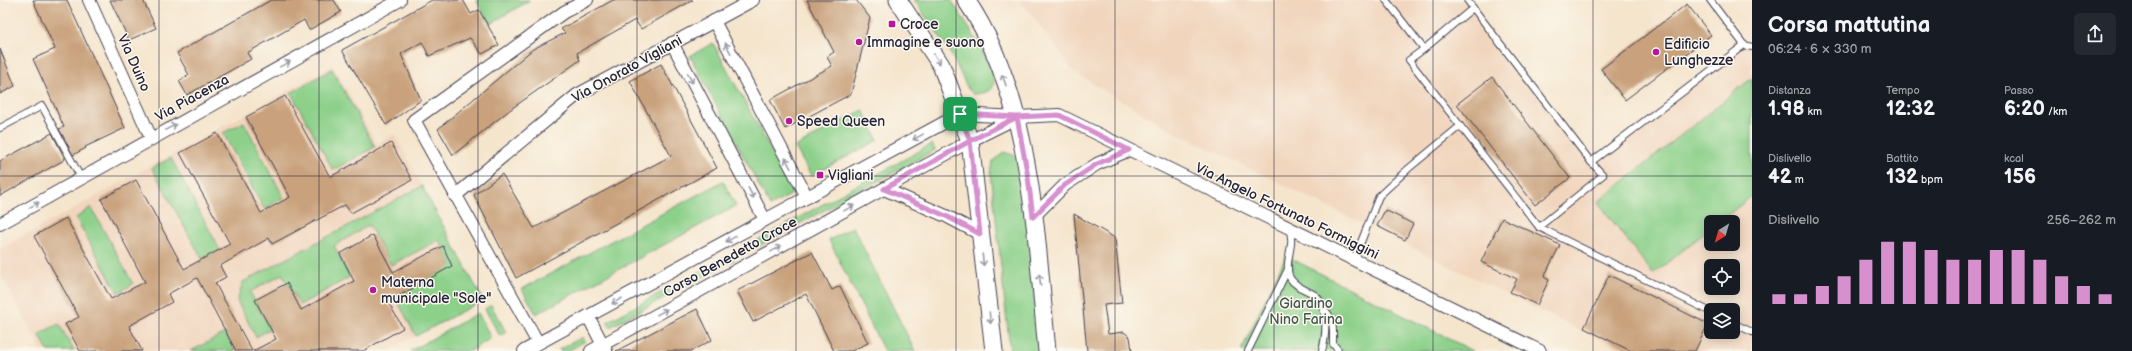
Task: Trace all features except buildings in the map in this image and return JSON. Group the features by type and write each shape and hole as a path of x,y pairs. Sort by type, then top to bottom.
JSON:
{"main road":[{"path":"898,0 941,65 970,141 994,351"},
{"path":"966,0 991,43 1017,117 1028,172 1047,351"}],"street":[{"name":"Via Duino","path":"89,0 151,138"},
{"name":"Via Piacenza","path":"0,224 151,138 400,0"},
{"path":"538,343 414,120 564,12 587,0"},
{"name":"Via Onorato Vigliani","path":"455,196 577,94 753,0"},
{"path":"714,21 807,197"},
{"name":"Corso Benedetto Croce","path":"672,43 765,220"},
{"path":"960,114 1017,117"},
{"name":"Corso Benedetto Croce","path":"524,351 960,114"},
{"name":"Via Angelo Fortunato Formiggini","path":"1017,117 1059,115 1540,351"},
{"name":"Corso Benedetto Croce","path":"591,351 604,348 884,189 970,141 1017,117"},
{"path":"1033,217 1065,185 1097,164 1129,150"},
{"path":"884,189 946,216 980,234"},
{"path":"588,316 604,348"}],"lane":[{"path":"1386,0 1424,49"},
{"path":"1467,0 1591,162 1603,175 1539,227"},
{"path":"1710,0 1744,45 1752,47"},
{"path":"1473,8 1409,60 1539,227 1704,309"},
{"path":"1591,162 1744,45"},
{"path":"0,128 42,106 81,178"},
{"path":"1354,260 1379,196 1408,169 1460,126"},
{"path":"1290,229 1291,244 1288,269 1289,277 1295,284 1316,296 1322,307 1326,326 1325,340 1322,351"},
{"path":"1248,351 1288,269"},
{"path":"1322,307 1331,315 1333,324 1333,344 1339,351"},
{"path":"1740,326 1752,332"}],"shaded area":[{"path":"1020,0 1465,0 1591,162 1744,45 1752,47 1752,351 1623,351 1171,130 1075,73"},
{"path":"333,66 377,144 394,134 483,300 387,351 42,351 0,273 0,249"}],"green space":[{"path":"476,0 530,0 490,24"},
{"path":"914,0 951,0 976,40 993,72 994,83 990,89 984,93 973,94 968,89 949,50"},
{"path":"713,43 794,193 770,206 690,56"},
{"path":"332,69 375,147 333,170 291,93"},
{"path":"1752,78 1752,196 1728,215 1704,215 1704,234 1653,274 1598,202"},
{"path":"863,110 878,140 811,176 795,147"},
{"path":"244,122 284,198 264,209 223,133"},
{"path":"932,144 935,150 742,255 740,250"},
{"path":"1003,152 1014,155 1020,160 1041,351 1010,351 991,173 993,162"},
{"path":"171,158 220,250 202,259 152,168"},
{"path":"723,181 736,206 536,314 522,289"},
{"path":"422,186 483,300 416,336 396,298 452,265 439,240 391,265 369,225 334,246 350,277 300,305 282,274 250,292 270,329 256,337 237,301 243,282"},
{"path":"91,207 133,284 118,293 76,218"},
{"path":"853,227 915,351 884,351 829,240"},
{"path":"731,254 734,260 610,327 607,322"},
{"name":"Giardino Nino Farina","path":"1286,256 1473,351 1241,351"},
{"path":"491,305 506,332 500,336 485,309"},
{"path":"478,313 491,338 470,351 410,351"},
{"path":"59,324 74,351 48,351 39,334"},
{"path":"225,333 235,351 191,351"},
{"path":"583,337 585,341 568,351 560,351 559,349"}],"place":[{"name":"Croce","path":"892,24"},
{"name":"Immagine e suono","path":"859,42"},
{"name":"Edificio Lunghezze","path":"1656,52"},
{"name":"Speed Queen","path":"789,121"},
{"name":"Vigliani","path":"820,175"},
{"name":"Materna municipale \"Sole\"","path":"373,290"}],"route":[{"path":"960,114 970,141 884,189 946,216 980,234 970,141 1017,117 1059,115 1129,150 1097,164 1065,185 1033,217 1028,177 1017,117 960,114"}]}
